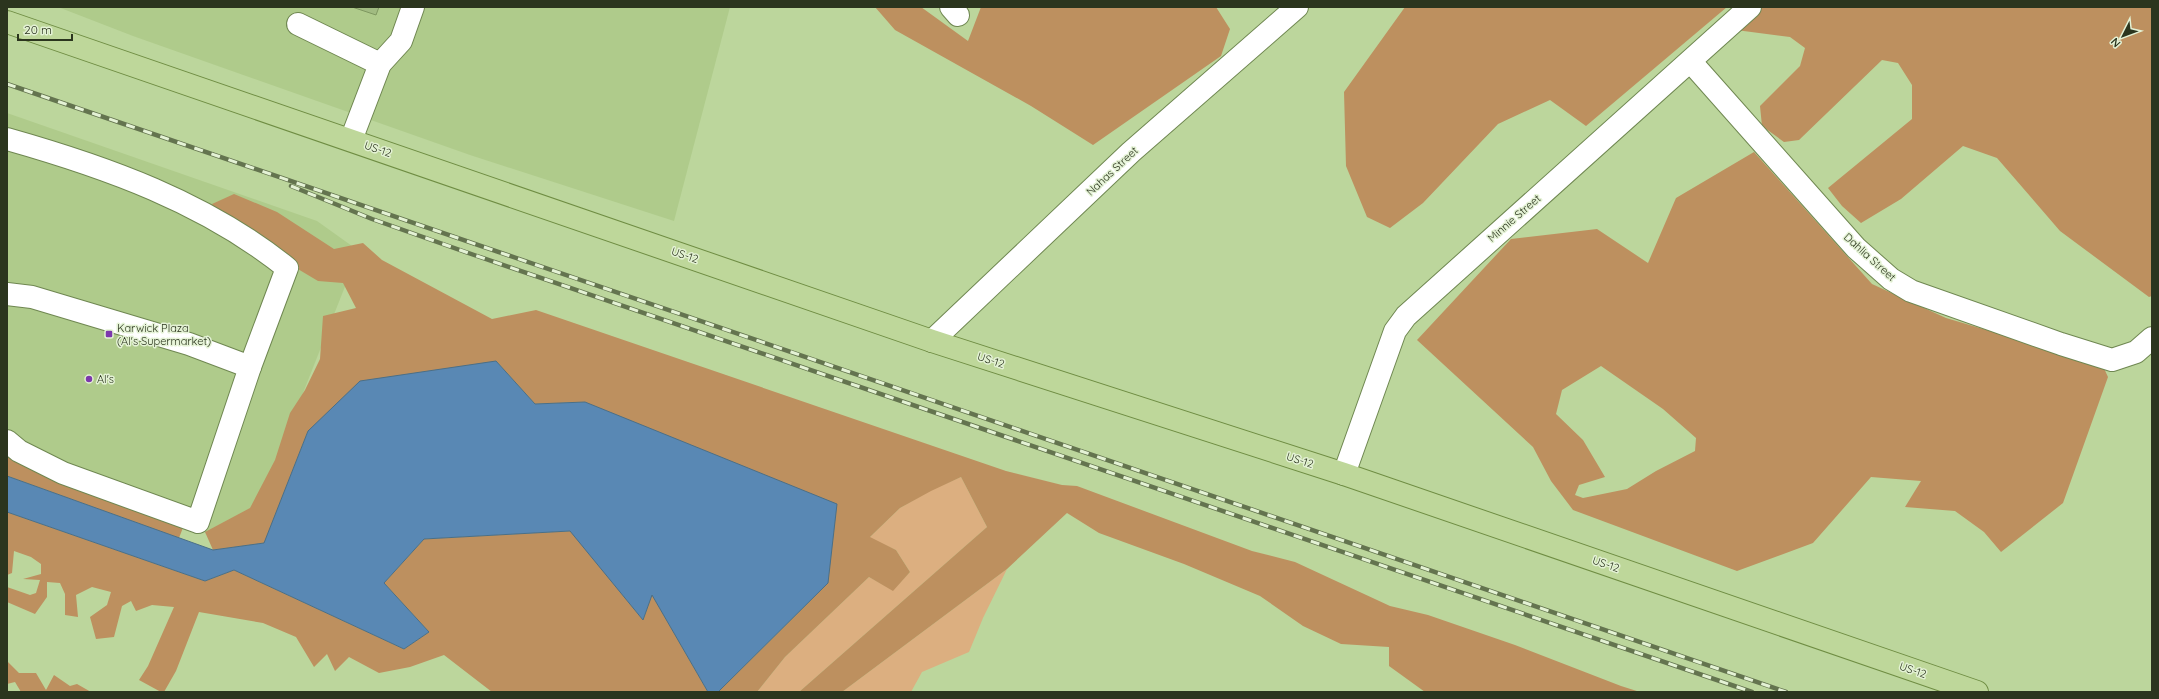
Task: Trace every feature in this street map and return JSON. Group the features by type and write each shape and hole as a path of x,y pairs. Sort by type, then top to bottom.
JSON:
{"main road":[{"name":"US-12","path":"7,22 932,341 1344,474 1977,692"}],"street":[{"path":"352,140 380,64 401,41 413,7"},
{"name":"Nahas Street","path":"932,341 1132,152 1297,7"},
{"name":"Minnie Street","path":"1344,474 1395,331 1406,316 1691,62 1750,7"},
{"path":"298,24 380,64"},
{"name":"Dahlia Street","path":"1691,62 1856,248 1891,279 1923,296 2053,342 2112,360 2136,352 2152,338"},
{"path":"7,139 127,177 171,196 209,215 241,235 287,268 250,367 198,522 63,473 19,451 7,441"},
{"path":"7,294 32,297 189,344 250,367"}],"shaded area":[{"path":"58,7 730,7 674,221 470,155 133,36"},
{"path":"875,7 921,7 968,41 981,7 1216,7 1230,29 1221,56 1093,145 1031,106 895,30"},
{"path":"1405,7 1727,7 1586,126 1550,100 1498,124 1423,203 1390,228 1367,217 1346,166 1344,92"},
{"path":"1761,7 2152,7 2152,296 2149,297 2060,231 1997,158 1963,146 1901,199 1861,223 1842,206 1828,188 1912,119 1912,85 1898,63 1882,60 1799,140 1784,142 1762,126 1760,106 1800,66 1805,48 1790,37 1736,30"},
{"path":"7,113 317,221 359,251 247,535 205,532 24,465 7,450"},
{"path":"1754,152 1872,284 1946,318 2102,364 2108,377 2063,503 2001,552 1984,532 1955,511 1905,507 1921,481 1871,477 1813,543 1737,571 1573,510 1551,481 1533,447 1417,340 1511,239 1597,229 1648,263 1676,198","holes":["1601,366 1663,409 1696,438 1695,451 1656,471 1627,489 1583,498 1575,495 1579,485 1605,477 1583,440 1556,414 1562,390"]},
{"path":"234,194 277,212 334,249 363,243 382,260 492,319 536,310 1006,471 1062,485 1077,486 1252,551 1295,562 1390,606 1428,615 1515,645 1640,692 1425,692 1389,666 1389,647 1341,644 1303,626 1260,596 1184,564 1099,533 1067,513 1007,569 842,692 799,692 987,527 961,477 900,508 870,537 896,550 910,572 893,591 869,577 785,657 757,692 718,692 828,583 585,402 535,404 496,361 308,431 265,543 213,550 205,532 250,508 275,460 290,413 305,390 320,359 323,316 356,308 343,283 318,281 224,225 212,204"},
{"path":"7,450 184,525 179,538 7,476"},
{"path":"961,477 987,527 799,692 757,692 785,657 869,577 893,590 910,572 896,550 869,538 900,508 931,490"},
{"path":"7,512 205,581 234,570 404,649 429,632 384,583 424,539 571,531 643,620 652,594 708,692 492,692 444,655 410,667 379,673 349,657 335,671 327,654 314,667 296,637 263,623 199,612 176,671 164,692 161,692 139,680 148,666 174,607 152,605 136,611 131,601 122,606 114,637 96,639 90,617 107,605 111,592 92,587 76,595 78,617 65,615 65,594 60,583 47,582 47,597 35,614 7,602 7,587 30,595 36,593 40,580 23,579 41,574 41,564 31,557 14,551 12,573 7,575"},
{"path":"1007,569 983,618 969,652 922,672 911,692 842,692"},
{"path":"7,661 19,673 36,673 46,690 54,675 70,686 77,684 91,692 21,692 15,682 7,684"}],"water":[{"path":"496,361 535,404 585,402 837,504 828,583 718,692 708,692 652,595 643,620 570,531 424,539 384,583 429,632 404,649 234,570 205,581 7,512 7,476 213,550 264,543 308,431 360,381"}],"building":[{"path":"352,7 379,7 376,15"}],"railway":[{"path":"7,84 1786,692"},
{"path":"291,186 372,219 477,256 1752,692"}],"place":[{"name":"Karwick Plaza (Al's Supermarket)","path":"109,334"},
{"name":"Al's","path":"89,379"}]}
